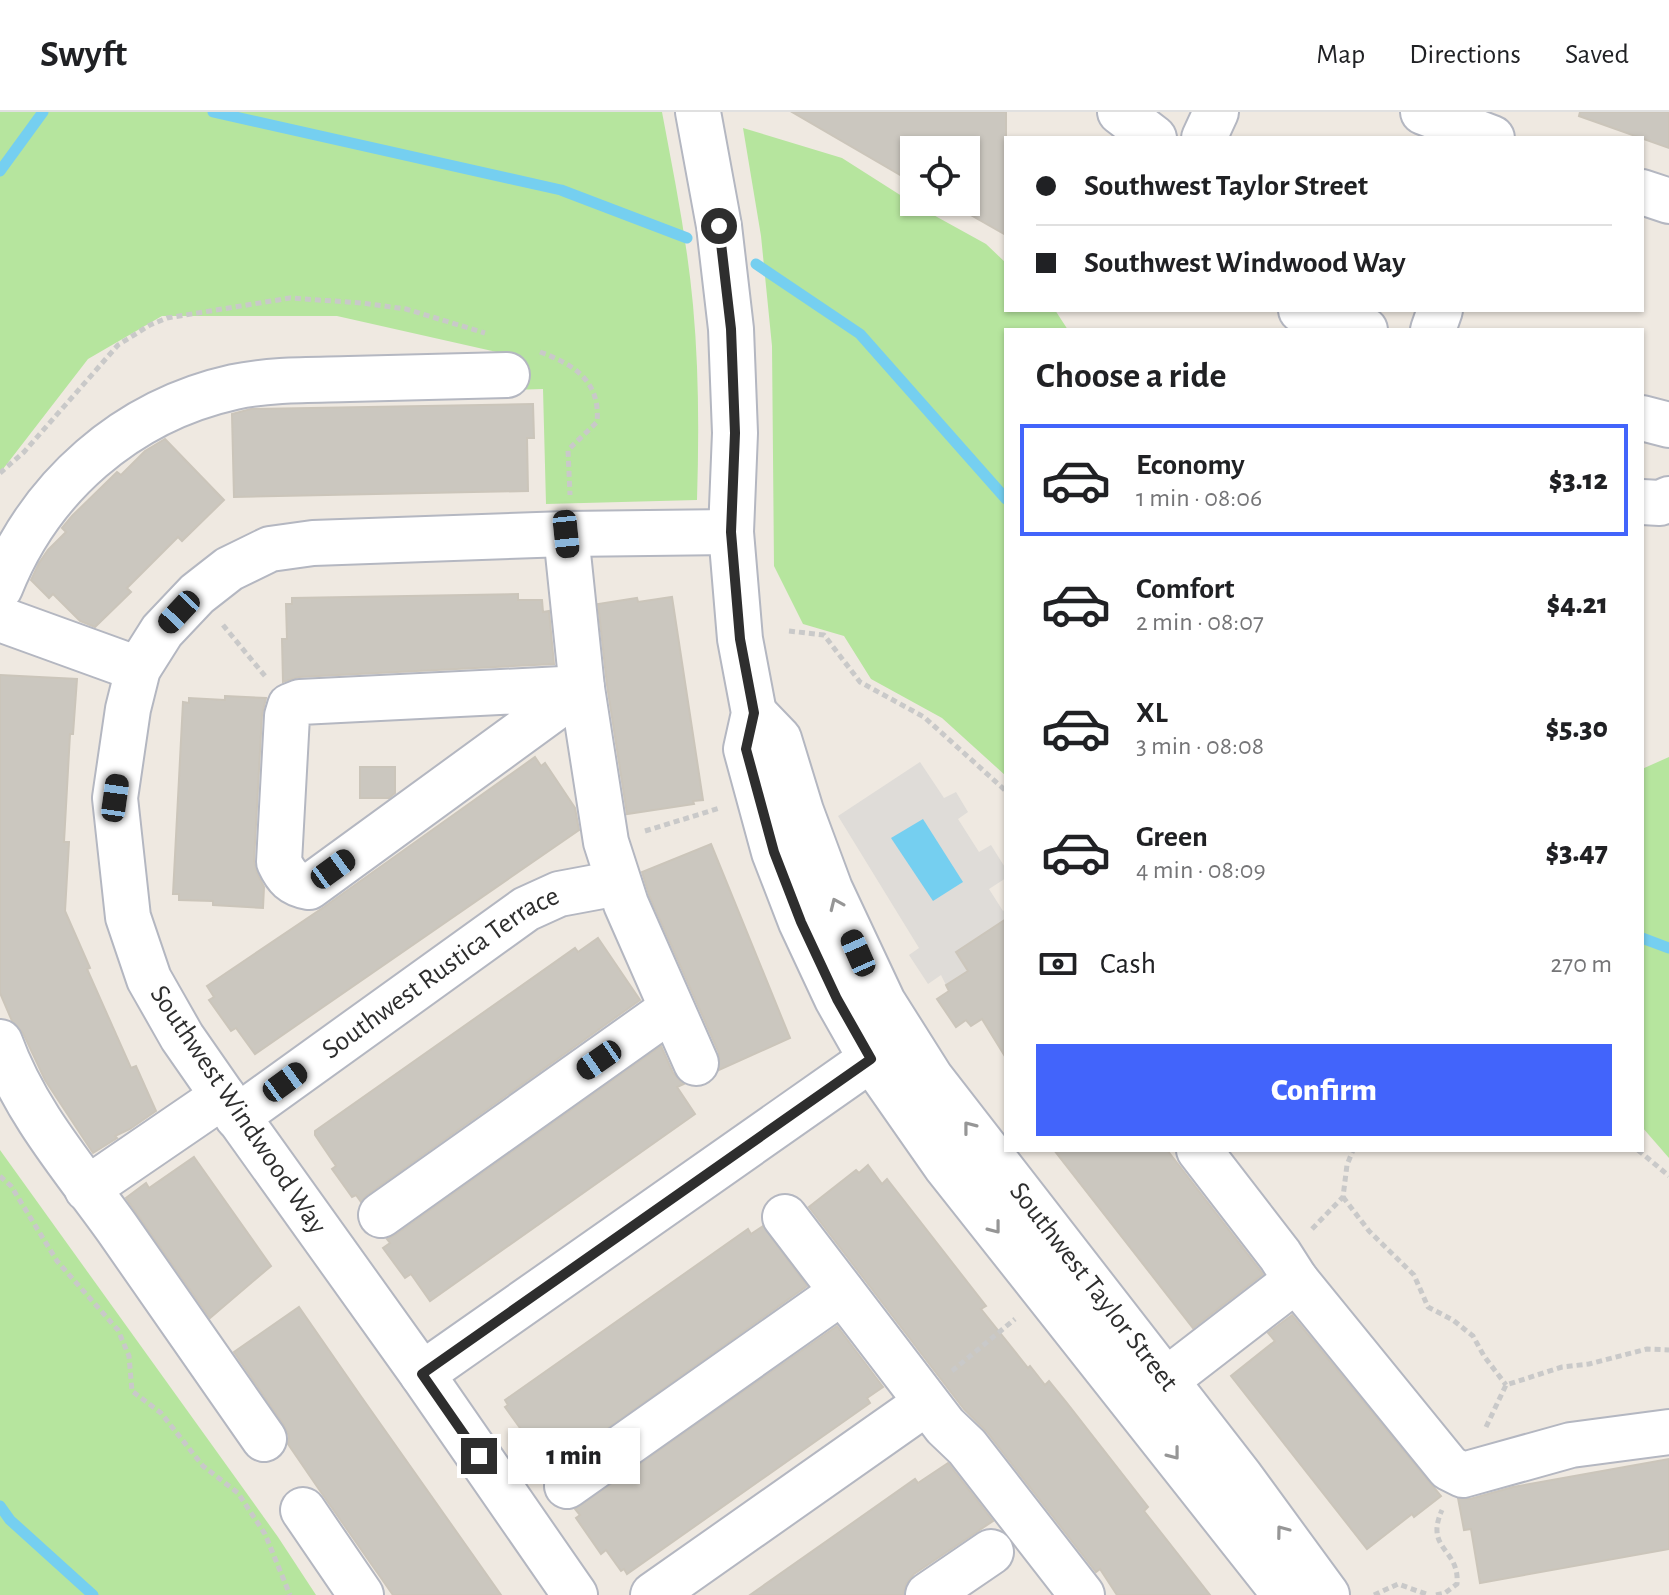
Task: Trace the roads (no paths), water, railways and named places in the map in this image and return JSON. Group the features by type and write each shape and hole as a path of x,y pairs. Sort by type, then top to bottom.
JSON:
{"street":[{"name":"Southwest Taylor Street","path":"698,112 719,226 731,329 735,433 731,532 740,639 754,713 746,749 774,852 801,922 837,999 888,1049 931,1078 1150,1392 1285,1595"},
{"path":"1120,112 1151,136"},
{"path":"1205,136 1216,112"},
{"path":"1423,112 1487,136"},
{"path":"1644,193 1669,201"},
{"path":"1307,312 1359,328"},
{"path":"0,588 13,555 39,513 87,461 137,425 176,406 233,388 281,381 507,375"},
{"path":"1644,419 1669,425"},
{"path":"1644,502 1660,503 1669,499"},
{"name":"Southwest Windwood Way","path":"575,1595 182,1037 149,979 128,917 115,798 128,709 138,669 162,631 197,594 229,569 270,549 313,543 731,532"},
{"path":"566,534 582,688 612,863 696,1063"},
{"path":"0,619 138,669"},
{"path":"582,688 309,887 297,885 286,877 279,862 290,706 300,702 582,688"},
{"name":"Southwest Taylor Street","path":"754,713 779,739 801,811 858,953 888,1049 945,1165 1047,1293 1150,1392 1291,1543 1327,1595"},
{"name":"Southwest Rustica Terrace","path":"87,1189 230,1106 526,909 612,863"},
{"path":"381,1215 671,1009"},
{"path":"0,1042 27,1100 59,1152 264,1439"},
{"path":"422,1374 888,1049"},
{"path":"1212,1157 1296,1280 1449,1468 1463,1475 1571,1445 1669,1432"},
{"path":"785,1217 926,1403 967,1447 1082,1595"},
{"path":"1150,1392 1296,1280"},
{"path":"567,1486 842,1292"},
{"path":"653,1595 926,1403"},
{"path":"303,1510 361,1595"},
{"path":"928,1595 991,1552"}],"water":[{"path":"923,819 963,882 933,901 891,838"}],"waterway":[{"path":"0,171 43,112"},
{"path":"213,112 561,190 687,238"},
{"path":"756,264 860,334 1004,497"},
{"path":"1644,939 1669,948"},
{"path":"0,1506 10,1520 93,1595"}]}
